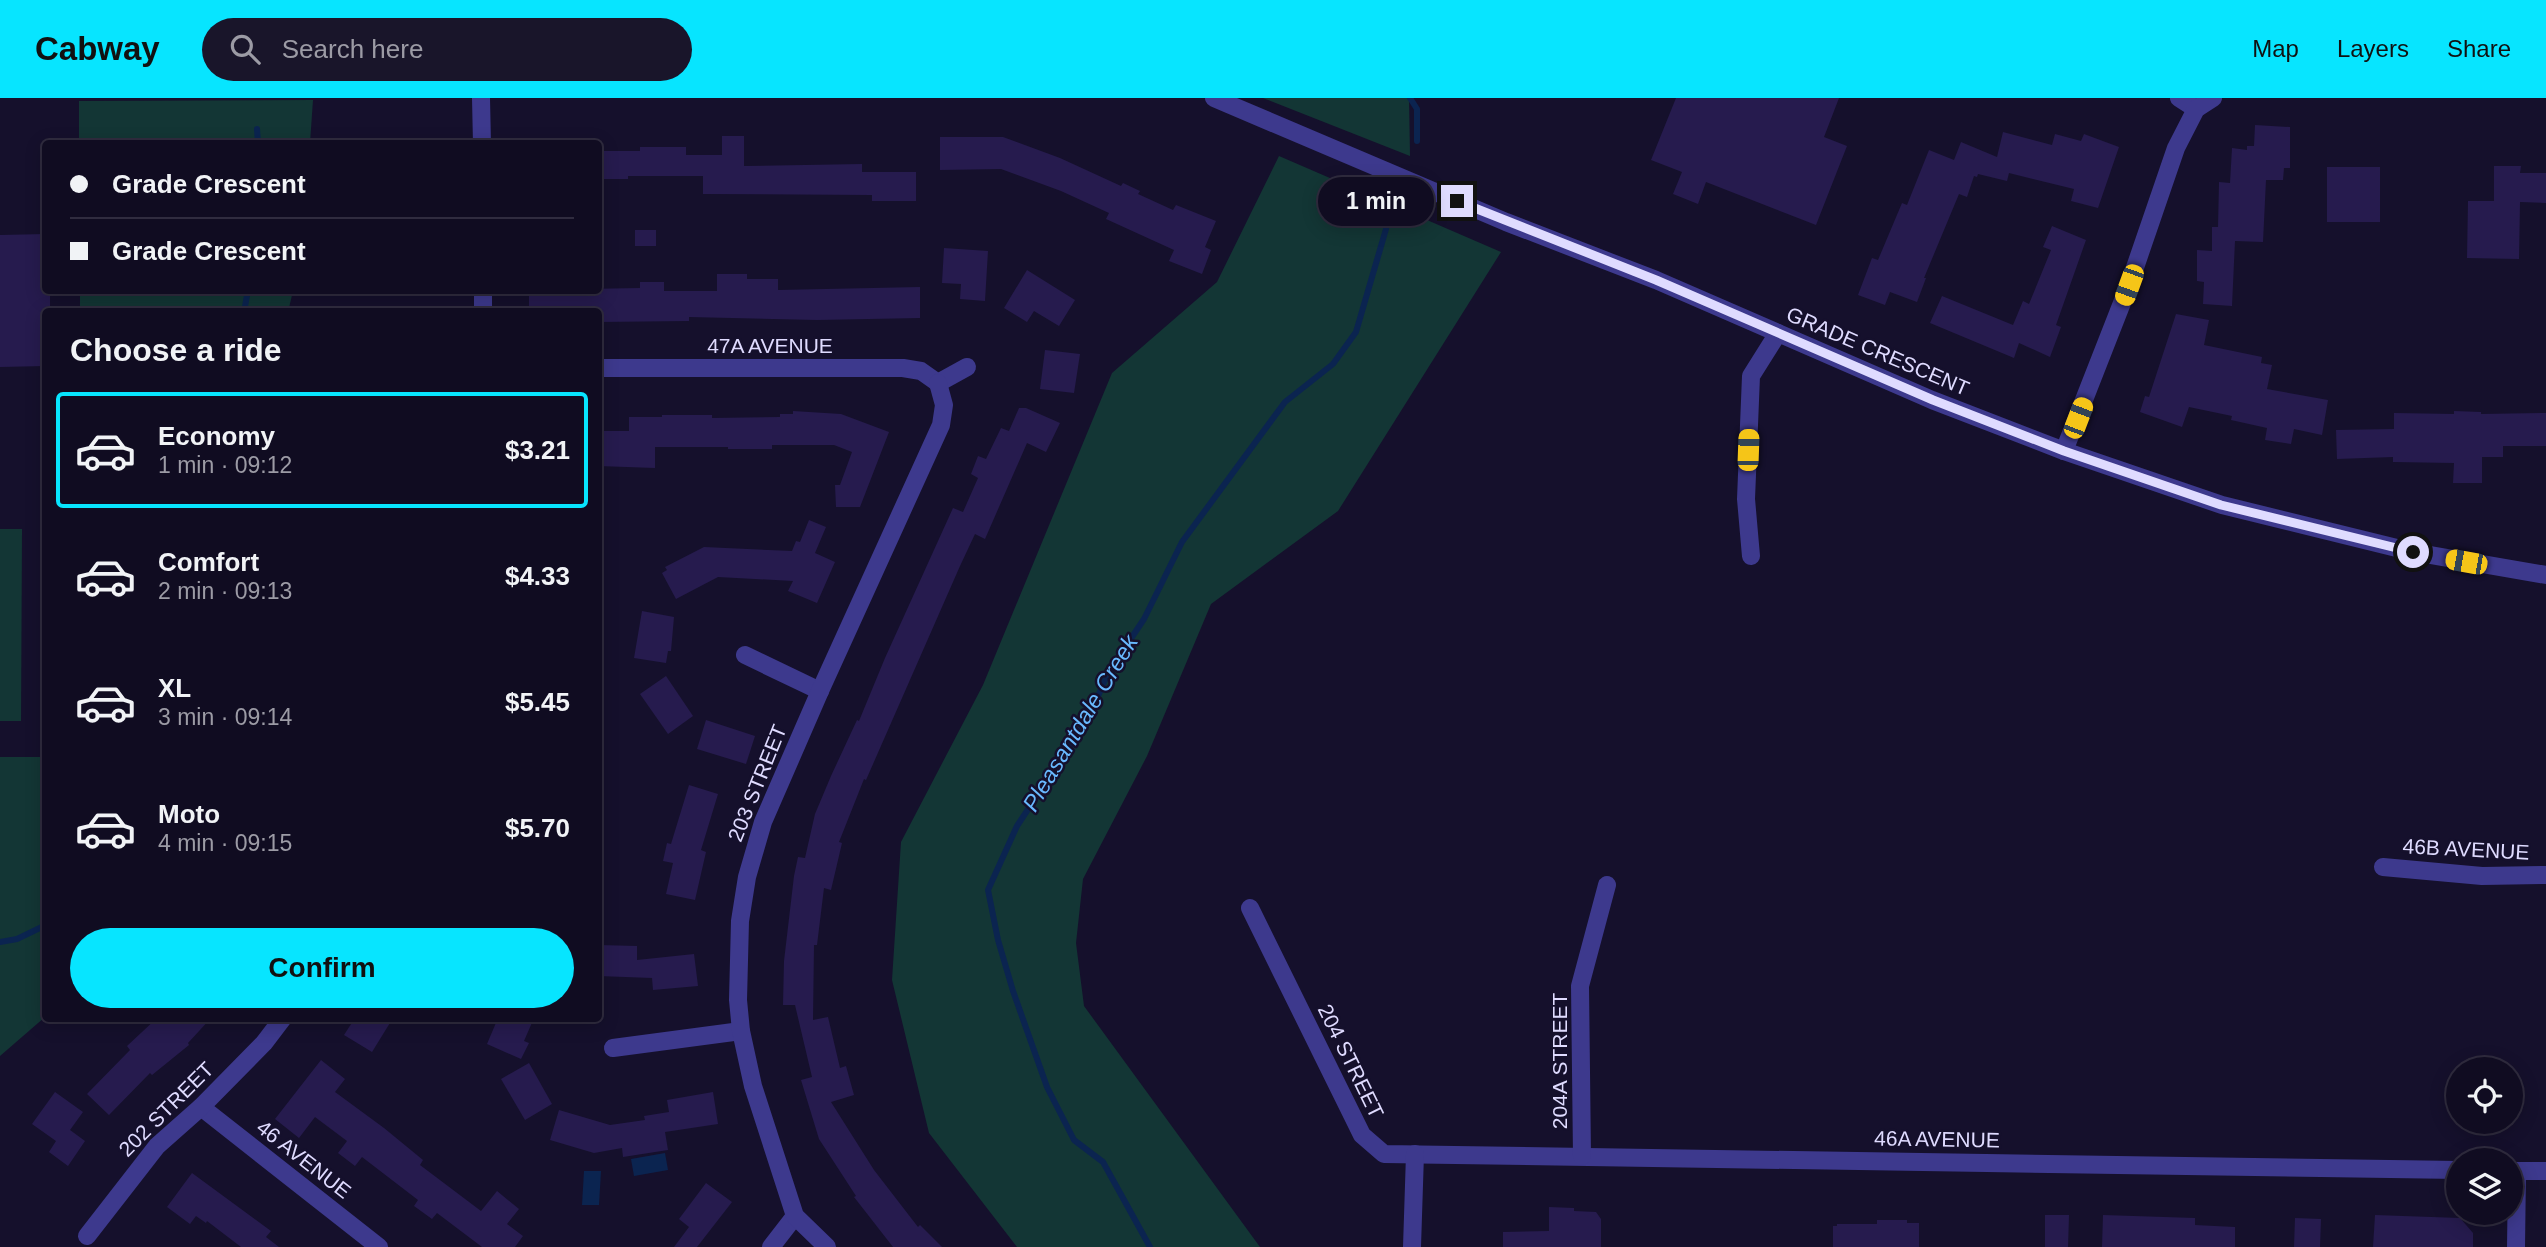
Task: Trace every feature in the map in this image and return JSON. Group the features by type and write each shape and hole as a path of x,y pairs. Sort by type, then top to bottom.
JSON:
{"street":[{"path":"481,98 482,140"},
{"name":"GRADE CRESCENT","path":"1214,98 1506,222 1656,280 1933,400 2064,451 2221,505 2413,552 2546,575"},
{"path":"2179,98 2196,110"},
{"path":"2064,451 2125,296 2176,148 2196,110 2213,98"},
{"path":"1751,556 1746,499 1751,376 1778,333"},
{"path":"938,383 967,367"},
{"name":"47A AVENUE","path":"602,368 902,368 921,371 938,383"},
{"name":"203 STREET","path":"795,1216 753,1086 741,1031 738,1000 739,934 747,877 763,822 941,425 943,405 938,383"},
{"path":"745,655 820,691"},
{"name":"46B AVENUE","path":"2383,867 2482,876 2546,876"},
{"name":"204A STREET","path":"1582,1156 1580,986 1607,885"},
{"name":"204 STREET","path":"1250,908 1362,1135 1384,1154 1415,1154"},
{"name":"202 STREET","path":"87,1236 157,1146 201,1107 264,1043 280,1022"},
{"path":"613,1048 741,1031"},
{"name":"46 AVENUE","path":"201,1107 379,1247"},
{"path":"1412,1247 1415,1154"},
{"name":"46A AVENUE","path":"1415,1154 2446,1170"},
{"path":"2523,1171 2546,1171"},
{"path":"771,1247 795,1216 827,1247"},
{"path":"2515,1225 2516,1247"}],"green space":[{"path":"1263,98 1409,98 1410,156"},
{"path":"313,100 310,140 79,140 79,101"},
{"path":"1279,156 1501,252 1338,511 1211,604 1147,756 1083,879 1076,943 1084,1006 1260,1247 1017,1247 929,1133 892,980 901,842 983,685 1112,373 1217,282"},
{"path":"80,294 292,294 289,308 80,308"},
{"path":"0,529 22,529 21,721 0,721"},
{"path":"0,757 42,757 42,1020 0,1056"}],"water":[{"path":"665,1153 668,1170 634,1176 631,1159"},
{"path":"584,1171 601,1171 599,1205 582,1205"}],"building":[{"path":"1676,98 1839,98 1824,137 1847,146 1816,225 1706,182 1698,204 1673,194 1682,172 1651,160"},
{"path":"2255,125 2290,127 2290,168 2284,168 2283,180 2266,180 2263,242 2235,241 2232,306 2203,304 2204,282 2197,281 2197,250 2212,251 2212,227 2218,227 2219,182 2230,183 2232,148 2247,150 2247,146 2254,146"},
{"path":"2003,132 2052,145 2055,134 2081,141 2084,134 2119,147 2098,208 2071,201 2074,189 2009,173 2007,181 1978,174 1977,177 1974,176 1967,197 1959,194 1924,278 1917,302 1890,292 1885,305 1858,295 1872,258 1878,260 1902,203 1907,205 1929,150 1954,160 1961,142 1997,157"},
{"path":"722,136 744,136 744,166 862,164 862,172 916,172 916,201 872,201 872,195 703,194 703,176 628,176 628,179 602,179 602,151 640,151 640,147 686,147 686,155 722,155"},
{"path":"940,137 1003,137 1060,158 1121,186 1123,183 1140,191 1138,194 1173,210 1176,205 1216,221 1205,247 1211,250 1202,274 1169,261 1174,250 1106,219 1109,213 1061,191 1001,169 940,170"},
{"path":"2494,166 2521,166 2520,173 2546,173 2546,203 2520,202 2519,259 2467,258 2468,201 2494,201"},
{"path":"2327,167 2380,167 2380,222 2327,222"},
{"path":"2052,226 2086,240 2056,325 2061,327 2050,357 2019,343 2014,358 1930,323 1942,296 2013,325 2023,301 2029,304 2051,250 2043,247"},
{"path":"635,230 656,230 656,246 635,246"},
{"path":"42,234 42,294 50,294 50,308 42,308 42,366 0,367 0,235"},
{"path":"944,248 988,251 985,301 960,299 961,284 942,283"},
{"path":"1027,270 1075,300 1059,326 1034,311 1027,322 1004,308"},
{"path":"717,274 747,274 747,279 778,279 778,290 920,287 920,318 817,320 689,317 689,321 602,322 602,308 529,308 529,294 602,294 602,289 640,288 640,282 664,282 664,291 717,291"},
{"path":"2176,314 2209,320 2204,345 2262,357 2261,363 2272,365 2267,389 2328,400 2322,435 2294,429 2291,444 2265,440 2267,428 2231,420 2232,416 2189,407 2182,427 2140,412 2145,396 2149,397"},
{"path":"1045,350 1080,354 1074,393 1040,389"},
{"path":"1019,408 1026,408 1060,423 1046,452 1027,443 985,539 975,534 866,780 864,779 839,842 842,843 831,890 824,888 817,945 814,945 813,1020 828,1017 840,1068 846,1066 854,1095 831,1102 874,1170 918,1227 920,1225 942,1247 893,1247 854,1197 856,1196 819,1139 801,1080 812,1077 795,1005 783,1005 784,961 794,876 798,857 805,858 815,814 831,776 857,720 859,721 953,508 963,512 978,478 971,474 978,456 986,459 1001,428 1009,431"},
{"path":"793,411 841,414 889,432 860,507 836,507 835,485 840,485 852,452 834,445 772,445 772,449 655,447 655,468 602,466 602,431 629,431 629,417 780,417 780,414 793,414"},
{"path":"2454,411 2481,414 2546,413 2546,446 2503,446 2503,457 2482,457 2482,483 2453,483 2454,463 2393,462 2393,457 2337,459 2336,430 2394,429 2394,413 2454,414"},
{"path":"809,520 826,527 815,553 835,562 817,603 788,591 793,581 718,577 676,599 662,573 667,570 665,567 704,547 792,551 796,541 800,542"},
{"path":"642,611 674,617 671,651 668,651 666,663 634,658"},
{"path":"666,676 693,716 668,734 640,694"},
{"path":"706,720 755,736 746,764 697,749"},
{"path":"689,785 718,794 701,850 706,852 695,900 666,894 673,863 663,861"},
{"path":"602,945 637,946 637,960 694,954 698,986 653,990 652,978 602,976"},
{"path":"153,1022 207,1022 189,1045 152,1075 150,1073 109,1115 87,1094 130,1050 127,1046"},
{"path":"352,1022 391,1022 372,1052 344,1035"},
{"path":"496,1022 532,1022 524,1041 529,1043 521,1059 487,1044"},
{"path":"321,1060 345,1079 335,1092 384,1128 423,1160 420,1165 481,1211 497,1191 519,1209 507,1224 523,1236 515,1247 482,1247 437,1213 432,1219 414,1206 418,1200 362,1157 355,1166 338,1153 347,1141 315,1117 299,1138 275,1119"},
{"path":"529,1063 552,1104 525,1120 501,1079"},
{"path":"55,1092 83,1112 70,1130 85,1141 68,1166 49,1152 56,1141 32,1124"},
{"path":"713,1092 718,1124 665,1132 668,1150 623,1157 622,1148 594,1153 550,1140 559,1110 610,1125 645,1120 644,1116 669,1112 667,1100"},
{"path":"192,1173 271,1231 266,1237 279,1247 241,1247 207,1221 206,1223 196,1216 190,1224 167,1207"},
{"path":"706,1183 732,1202 697,1247 674,1247 689,1227 679,1219"},
{"path":"1549,1207 1596,1212 1601,1219 1601,1247 1503,1247 1503,1232 1549,1231"},
{"path":"2045,1215 2069,1215 2068,1247 2045,1247"},
{"path":"2103,1215 2195,1218 2195,1225 2235,1227 2235,1247 2102,1247"},
{"path":"2375,1215 2446,1218 2446,1225 2466,1225 2473,1233 2473,1247 2373,1247"},
{"path":"2295,1218 2321,1219 2320,1247 2294,1247"},
{"path":"1877,1220 1907,1220 1907,1223 1919,1223 1919,1247 1833,1247 1833,1226 1877,1224"}],"waterway":[{"name":"Pleasantdale Creek","path":"1410,98 1417,109 1417,141"},
{"path":"257,129 258,140"},
{"name":"Pleasantdale Creek","path":"1150,1247 1103,1162 1074,1140 1047,1087 1013,991 998,940 988,890 1017,826 1089,717 1108,673 1144,619 1182,542 1285,402 1333,364 1356,332 1386,229"},
{"path":"245,308 247,294"},
{"path":"0,942 17,939 42,927"}],"route":[{"path":"1457,201 1656,280 1933,400 2064,451 2221,505 2413,552"}]}
